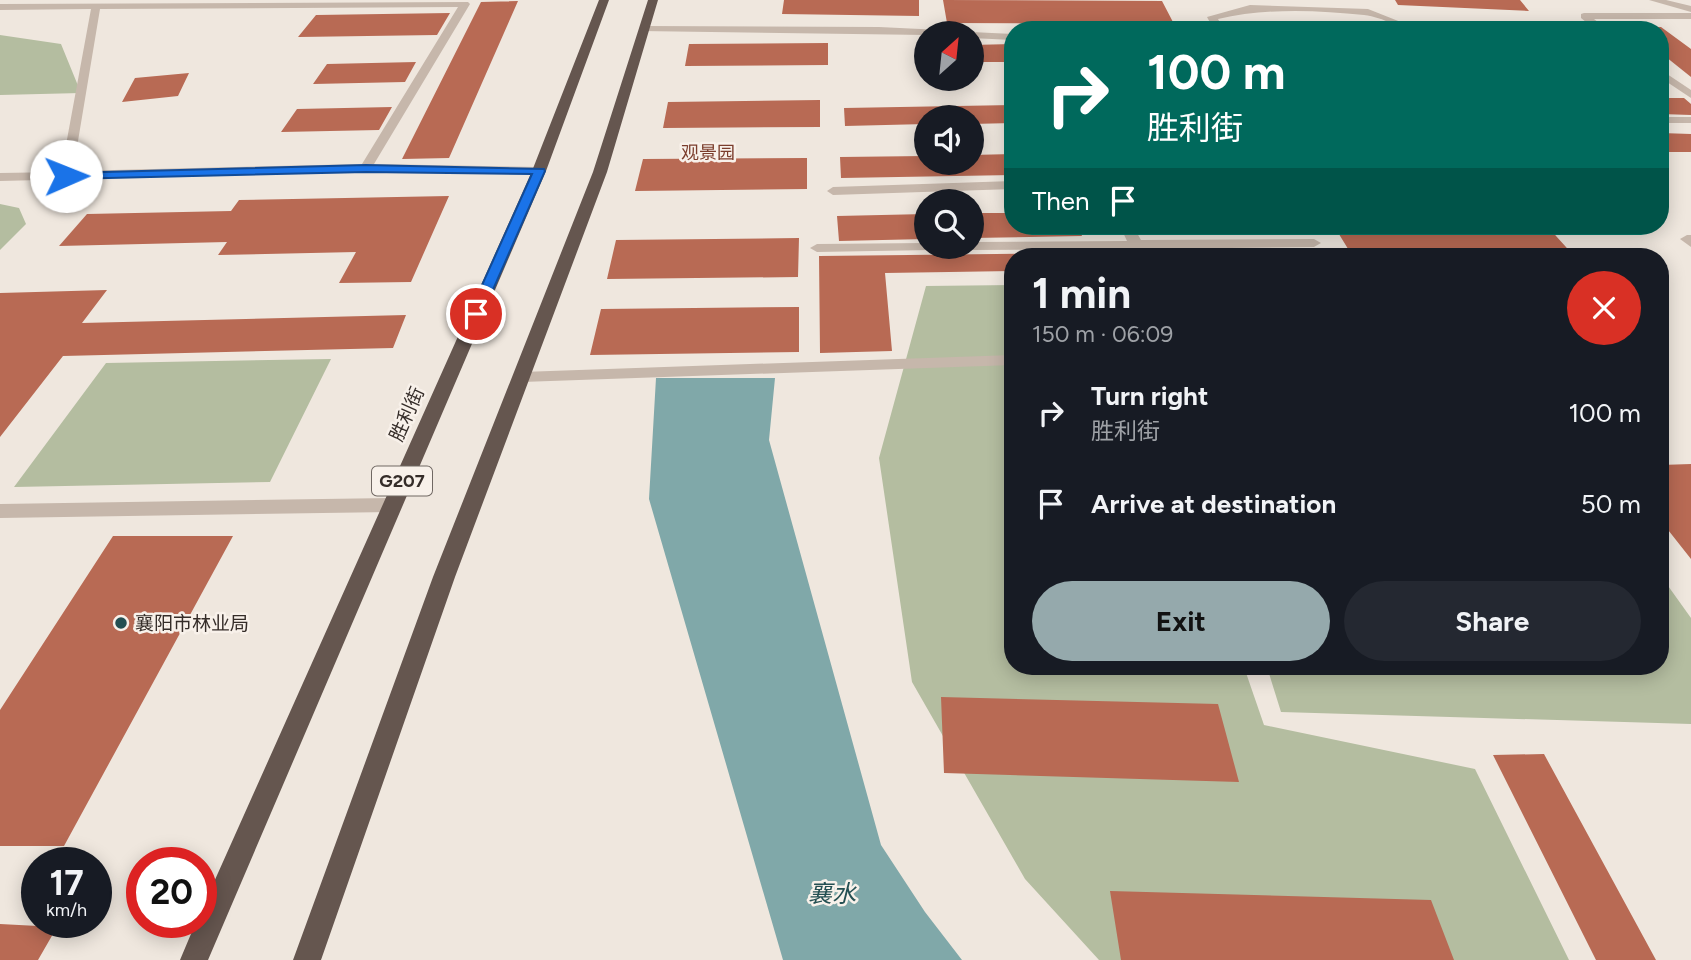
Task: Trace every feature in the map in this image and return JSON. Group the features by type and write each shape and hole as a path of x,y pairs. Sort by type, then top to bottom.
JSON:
{"highway":[{"name":"胜利街","path":"194,960 391,505 540,171 604,0"},
{"path":"307,960 444,577 600,172 653,0"}],"street":[{"path":"1654,0 1691,9"},
{"path":"0,8 465,4 366,168"},
{"path":"66,176 96,7"},
{"path":"1214,21 1212,17 1250,8 1368,12 1392,21"},
{"path":"1591,21 1584,16 1691,16"},
{"path":"644,29 914,32"},
{"path":"984,36 1004,37"},
{"path":"1669,79 1691,95"},
{"path":"1669,120 1691,120"},
{"path":"0,177 366,168 540,171"},
{"path":"833,191 1004,185"},
{"path":"1204,248 1314,243"},
{"path":"984,246 1038,248"},
{"path":"817,248 914,247"},
{"path":"522,377 1004,360"},
{"path":"0,511 391,505"}],"green space":[{"path":"0,35 61,44 81,93 0,95"},
{"path":"0,204 19,208 26,224 0,250"},
{"path":"1004,285 1004,675 1247,675 1264,725 1475,769 1569,960 1099,960 1025,879 912,682 879,458 926,286"},
{"path":"331,359 270,482 14,487 106,363"},
{"path":"1669,587 1691,618 1691,724 1281,712 1269,675 1669,675"}],"water":[{"name":"襄水","path":"656,378 775,378 769,440 881,845 925,912 962,960 783,960 649,499"}],"building":[{"path":"784,0 919,0 919,16 782,14"},
{"path":"943,0 1162,1 1172,21 1004,21 1004,23 947,21"},
{"path":"1395,0 1520,0 1529,11 1398,5"},
{"path":"518,1 449,158 402,159 481,2"},
{"path":"450,13 437,35 298,37 316,15"},
{"path":"1669,33 1691,49 1691,77 1669,59"},
{"path":"828,43 828,65 685,66 689,44"},
{"path":"1004,44 1004,62 984,62 984,45"},
{"path":"416,62 405,82 313,84 327,64"},
{"path":"189,73 178,96 122,102 135,78"},
{"path":"1669,98 1684,98 1691,104 1691,115 1669,114"},
{"path":"820,100 820,127 663,128 668,102"},
{"path":"1004,105 1004,123 984,124 984,106"},
{"path":"392,107 379,130 281,132 297,109"},
{"path":"914,107 914,124 845,126 844,108"},
{"path":"1669,133 1691,134 1691,152 1669,152"},
{"path":"1004,154 1004,175 841,178 840,157 914,156 914,175 984,175 984,155"},
{"path":"807,158 807,189 635,191 643,159"},
{"path":"449,196 411,282 339,283 356,252 218,255 227,242 59,246 87,214 231,211 239,200"},
{"path":"984,213 1004,213 1004,235 1082,236 984,238"},
{"path":"914,214 914,239 839,241 837,216"},
{"path":"1340,235 1555,235 1567,248 1347,248"},
{"path":"799,238 798,277 607,279 616,240"},
{"path":"984,254 1004,254 1004,271 885,273 892,351 820,353 819,256 914,255 914,259 984,259"},
{"path":"107,290 82,323 406,315 393,348 63,356 0,437 0,293"},
{"path":"799,307 799,352 590,355 601,309"},
{"path":"1691,464 1691,559 1669,531 1669,465"},
{"name":"襄阳市林业局","path":"113,536 233,536 64,846 0,846 0,710"},
{"path":"941,697 1218,704 1239,782 944,773"},
{"path":"1544,754 1656,960 1596,960 1493,755"},
{"path":"1110,891 1431,900 1454,960 1121,960"},
{"path":"0,924 21,925 21,938 51,938 38,960 0,960"}],"place":[{"name":"襄阳市林业局","path":"121,623"}],"district":[{"name":"观景园","path":"708,153"}],"route":[{"path":"66,176 366,168 540,171 476,314"}]}
